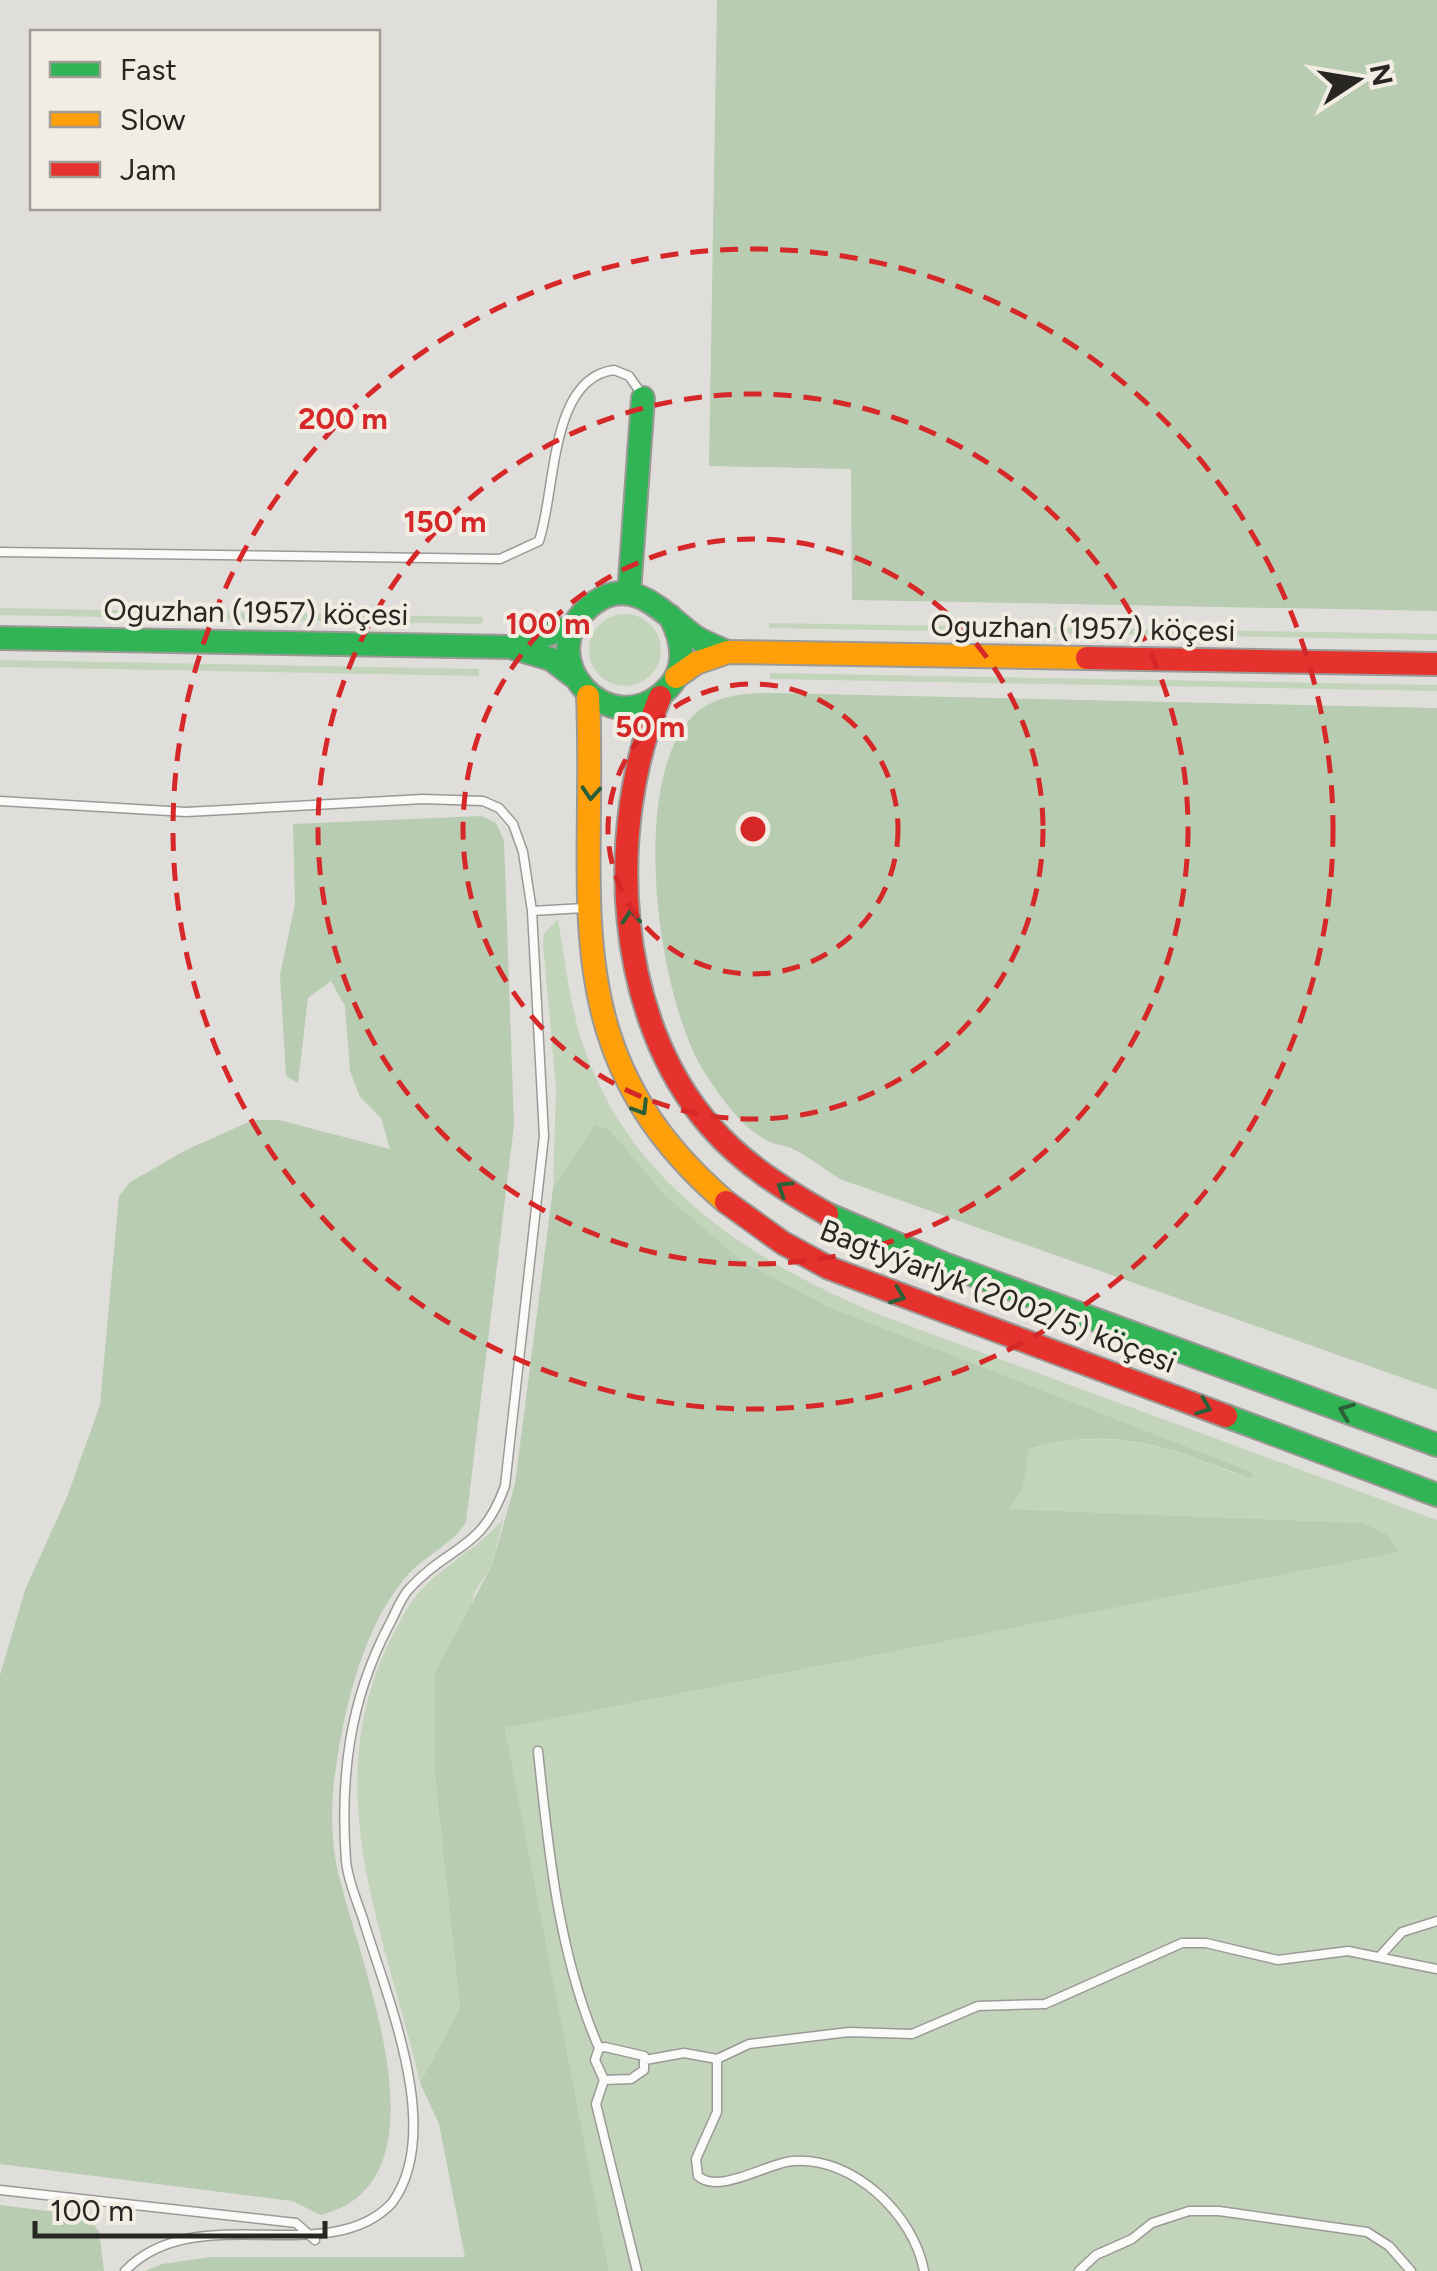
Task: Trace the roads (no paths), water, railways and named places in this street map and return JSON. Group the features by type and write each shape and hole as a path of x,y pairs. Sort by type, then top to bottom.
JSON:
{"street":[{"path":"628,594 643,398"},
{"name":"Oguzhan (1957) köçesi","path":"510,647 573,626 600,599 628,594 661,607 700,640 728,652"},
{"path":"670,616 681,640 676,678"},
{"path":"572,676 567,651 573,626"},
{"name":"Oguzhan (1957) köçesi","path":"0,638 510,647 551,659 588,696"},
{"name":"Oguzhan (1957) köçesi","path":"660,697 696,662 728,652 1437,664"},
{"path":"588,696 624,709 660,697"},
{"name":"Bagtyýarlyk (2002/5) köçesi","path":"588,696 593,762 588,908 597,998 626,1084 680,1162 731,1211 829,1268 1437,1495"},
{"name":"Bagtyýarlyk (2002/5) köçesi","path":"660,697 638,766 632,808 628,879 634,948 660,1048 699,1113 727,1144 800,1198 918,1253 1437,1446"}],"lane":[{"path":"0,552 500,559 539,541 571,400 590,378 614,370 630,376 643,398"},
{"path":"0,800 186,812 422,799 483,801 499,808 513,824 523,852 532,911 544,1136 505,1486 494,1516 481,1534 408,1590 362,1683 348,1731 344,1815 347,1868 410,2080 412,2148 403,2184 376,2219 346,2236 188,2242 152,2250 125,2271"},
{"path":"532,911 588,908"},
{"path":"538,1750 554,1877 590,2026 599,2048 595,2068 604,2080 622,2082 639,2076 645,2060"},
{"path":"1380,1956 1402,1932 1437,1921"},
{"path":"599,2048 621,2050 645,2060 684,2054 717,2059 748,2044 858,2031 908,2035 978,2006 1045,2004 1182,1943 1206,1943 1278,1960 1339,1950 1437,1968"},
{"path":"717,2059 717,2112 696,2159 698,2176 717,2182 794,2161 838,2171 870,2189 898,2214 915,2240 924,2271"},
{"path":"604,2080 596,2104 637,2271"},
{"path":"0,2190 296,2222 315,2240"},
{"path":"1080,2271 1096,2256 1132,2239 1160,2219 1198,2210 1362,2230 1389,2246 1411,2271"}]}
